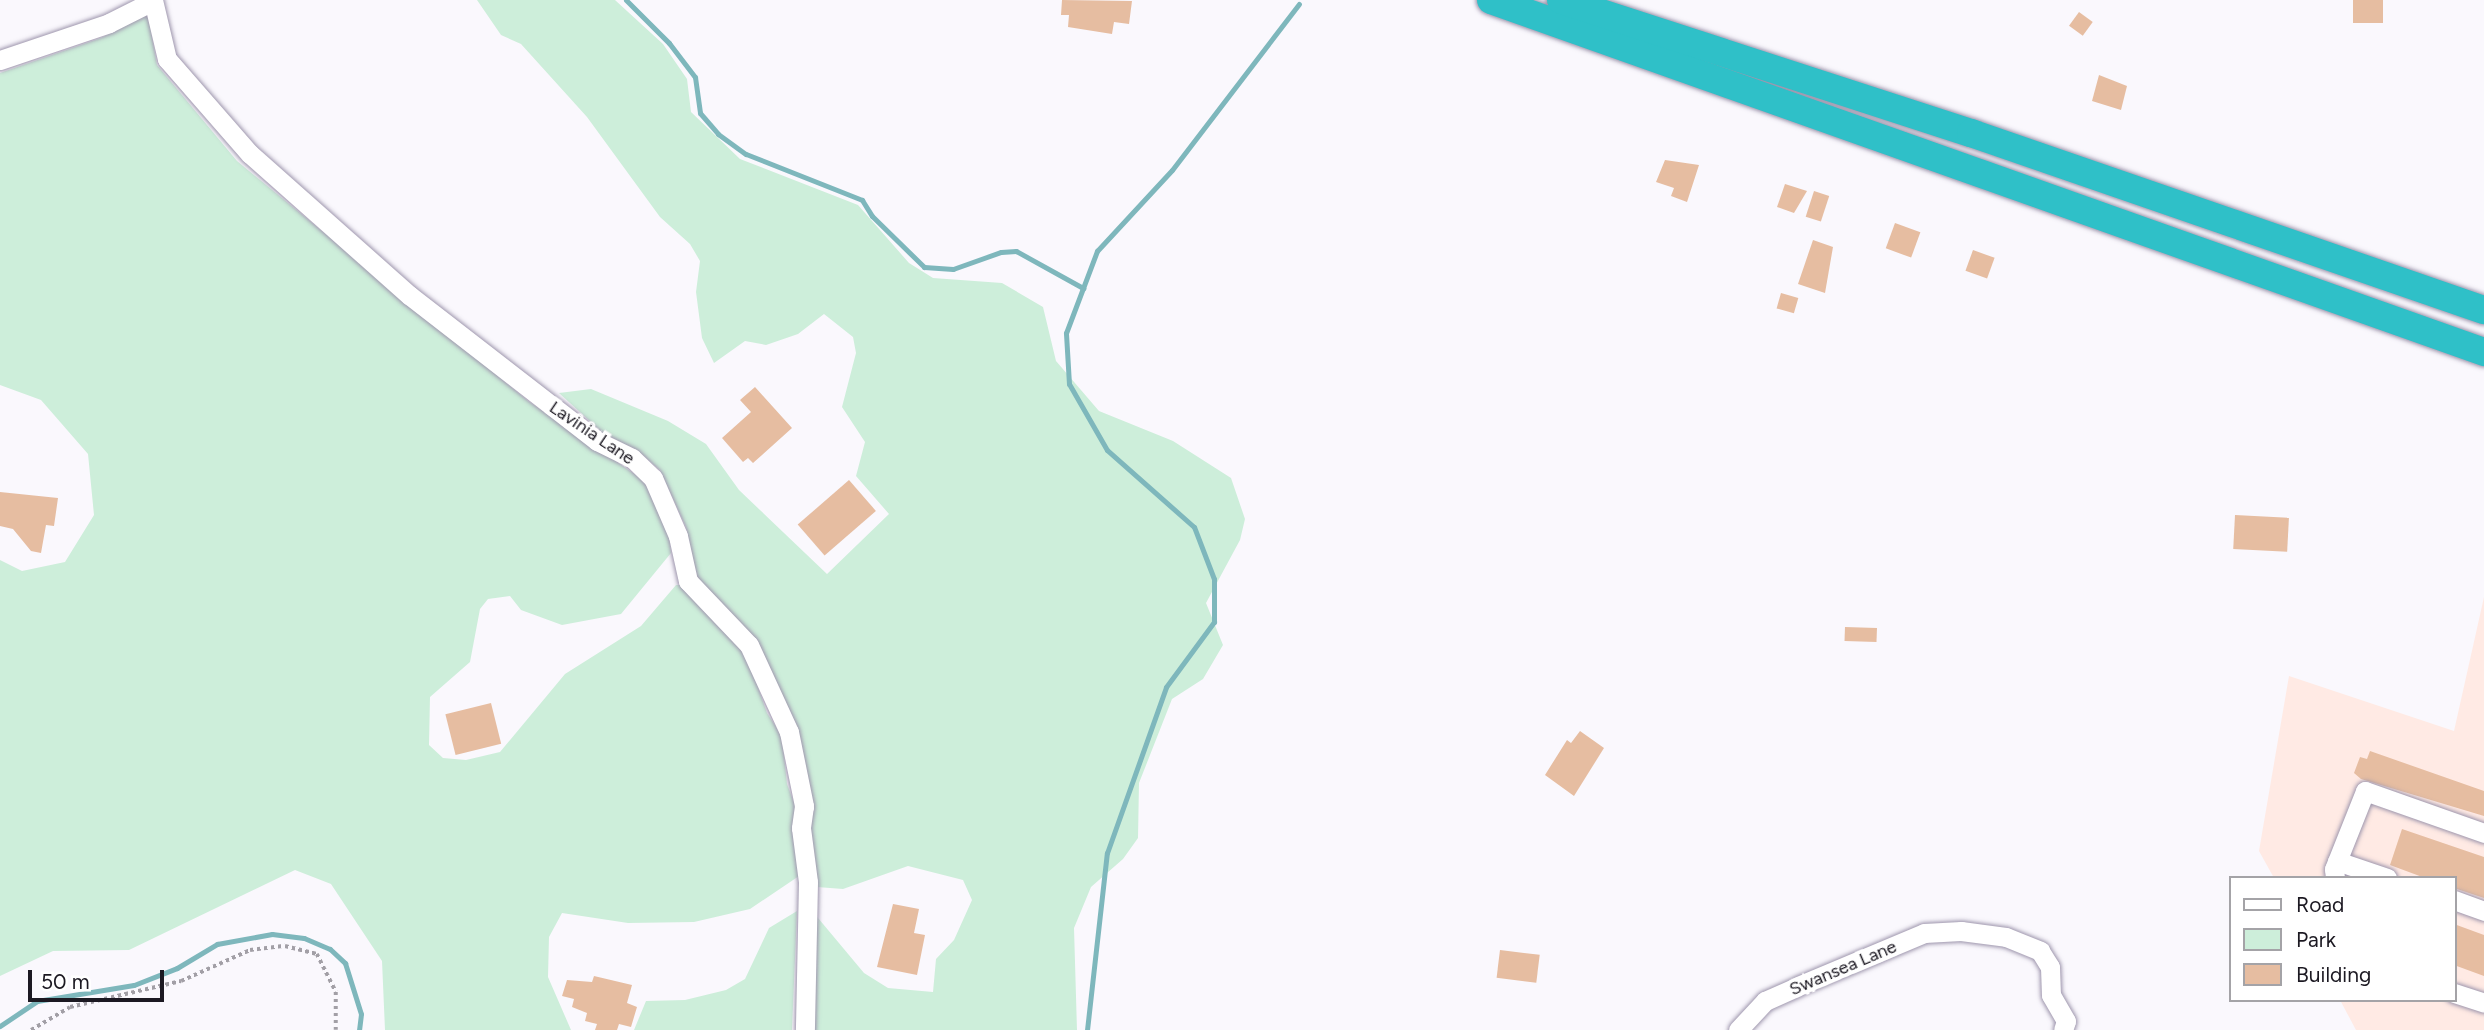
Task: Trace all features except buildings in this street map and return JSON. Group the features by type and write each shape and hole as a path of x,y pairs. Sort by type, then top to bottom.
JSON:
{"highway":[{"path":"1491,0 2484,352"},
{"path":"1561,0 1971,133 2484,310"}],"street":[{"path":"0,60 109,23 153,0"},
{"name":"Lavinia Lane","path":"153,0 167,59 250,154 409,295 597,441 632,458 653,478 678,536 688,580 749,645 789,732 804,806 801,828 808,882 805,1030"},
{"path":"2374,876 2336,870 2365,791 2484,833"},
{"path":"2456,901 2484,911"},
{"name":"Swansea Lane","path":"1738,1030 1766,1001 1798,986 1924,933 1961,931 2006,937 2040,951 2050,967 2051,995 2066,1020 2063,1030"},
{"path":"2456,994 2484,1003"}],"path":[{"path":"31,1030 69,1007 181,981 250,950 285,946 317,954 336,992 336,1030"}],"shaded area":[{"path":"2484,597 2484,1030 2356,1030 2341,1002 2456,1002 2456,876 2273,876 2259,851 2289,676 2454,731"}],"green space":[{"path":"477,0 615,0 663,44 687,79 691,112 740,159 858,205 909,263 933,278 1002,283 1043,307 1056,361 1099,411 1173,441 1231,478 1245,519 1240,540 1206,603 1223,645 1203,679 1172,699 1139,783 1138,838 1123,859 1091,887 1074,928 1077,1030 812,1030 813,912 864,973 888,988 933,992 936,959 954,940 972,900 963,880 908,866 843,889 817,887 785,710 757,640 698,580 686,527 660,470 638,451 603,433 559,393 591,389 668,421 706,444 739,490 827,574 889,514 856,476 865,442 842,407 856,353 853,337 824,314 798,334 766,345 745,341 714,363 702,338 696,292 700,261 690,244 660,217 587,117 521,44 501,35"},
{"path":"148,14 157,65 237,161 528,401 646,482 669,534 671,553 621,614 562,625 521,610 510,596 488,599 480,609 470,662 430,697 429,745 443,758 466,760 500,752 565,674 641,626 676,585 686,585 744,647 767,713 782,736 787,784 796,808 799,876 750,909 694,922 628,923 562,913 549,937 548,977 571,1030 385,1030 382,961 331,884 295,870 129,950 53,951 0,976 0,560 22,571 65,562 94,515 88,454 41,400 0,385 0,73 101,38"},
{"path":"797,911 792,1030 634,1030 646,1001 685,1000 726,990 745,979 769,928"}],"waterway":[{"path":"626,0 669,43 695,77 700,113 718,134 746,154 862,200 872,216 924,267 953,269 1001,252 1016,251 1083,288"},
{"path":"1087,1030 1107,853 1166,687 1214,622 1214,579 1194,527 1107,450 1069,384 1066,333 1097,251 1172,170 1299,4"},
{"path":"0,1026 37,1001 134,985 177,968 217,944 272,934 304,938 330,949 345,963 361,1014 359,1030"}]}
